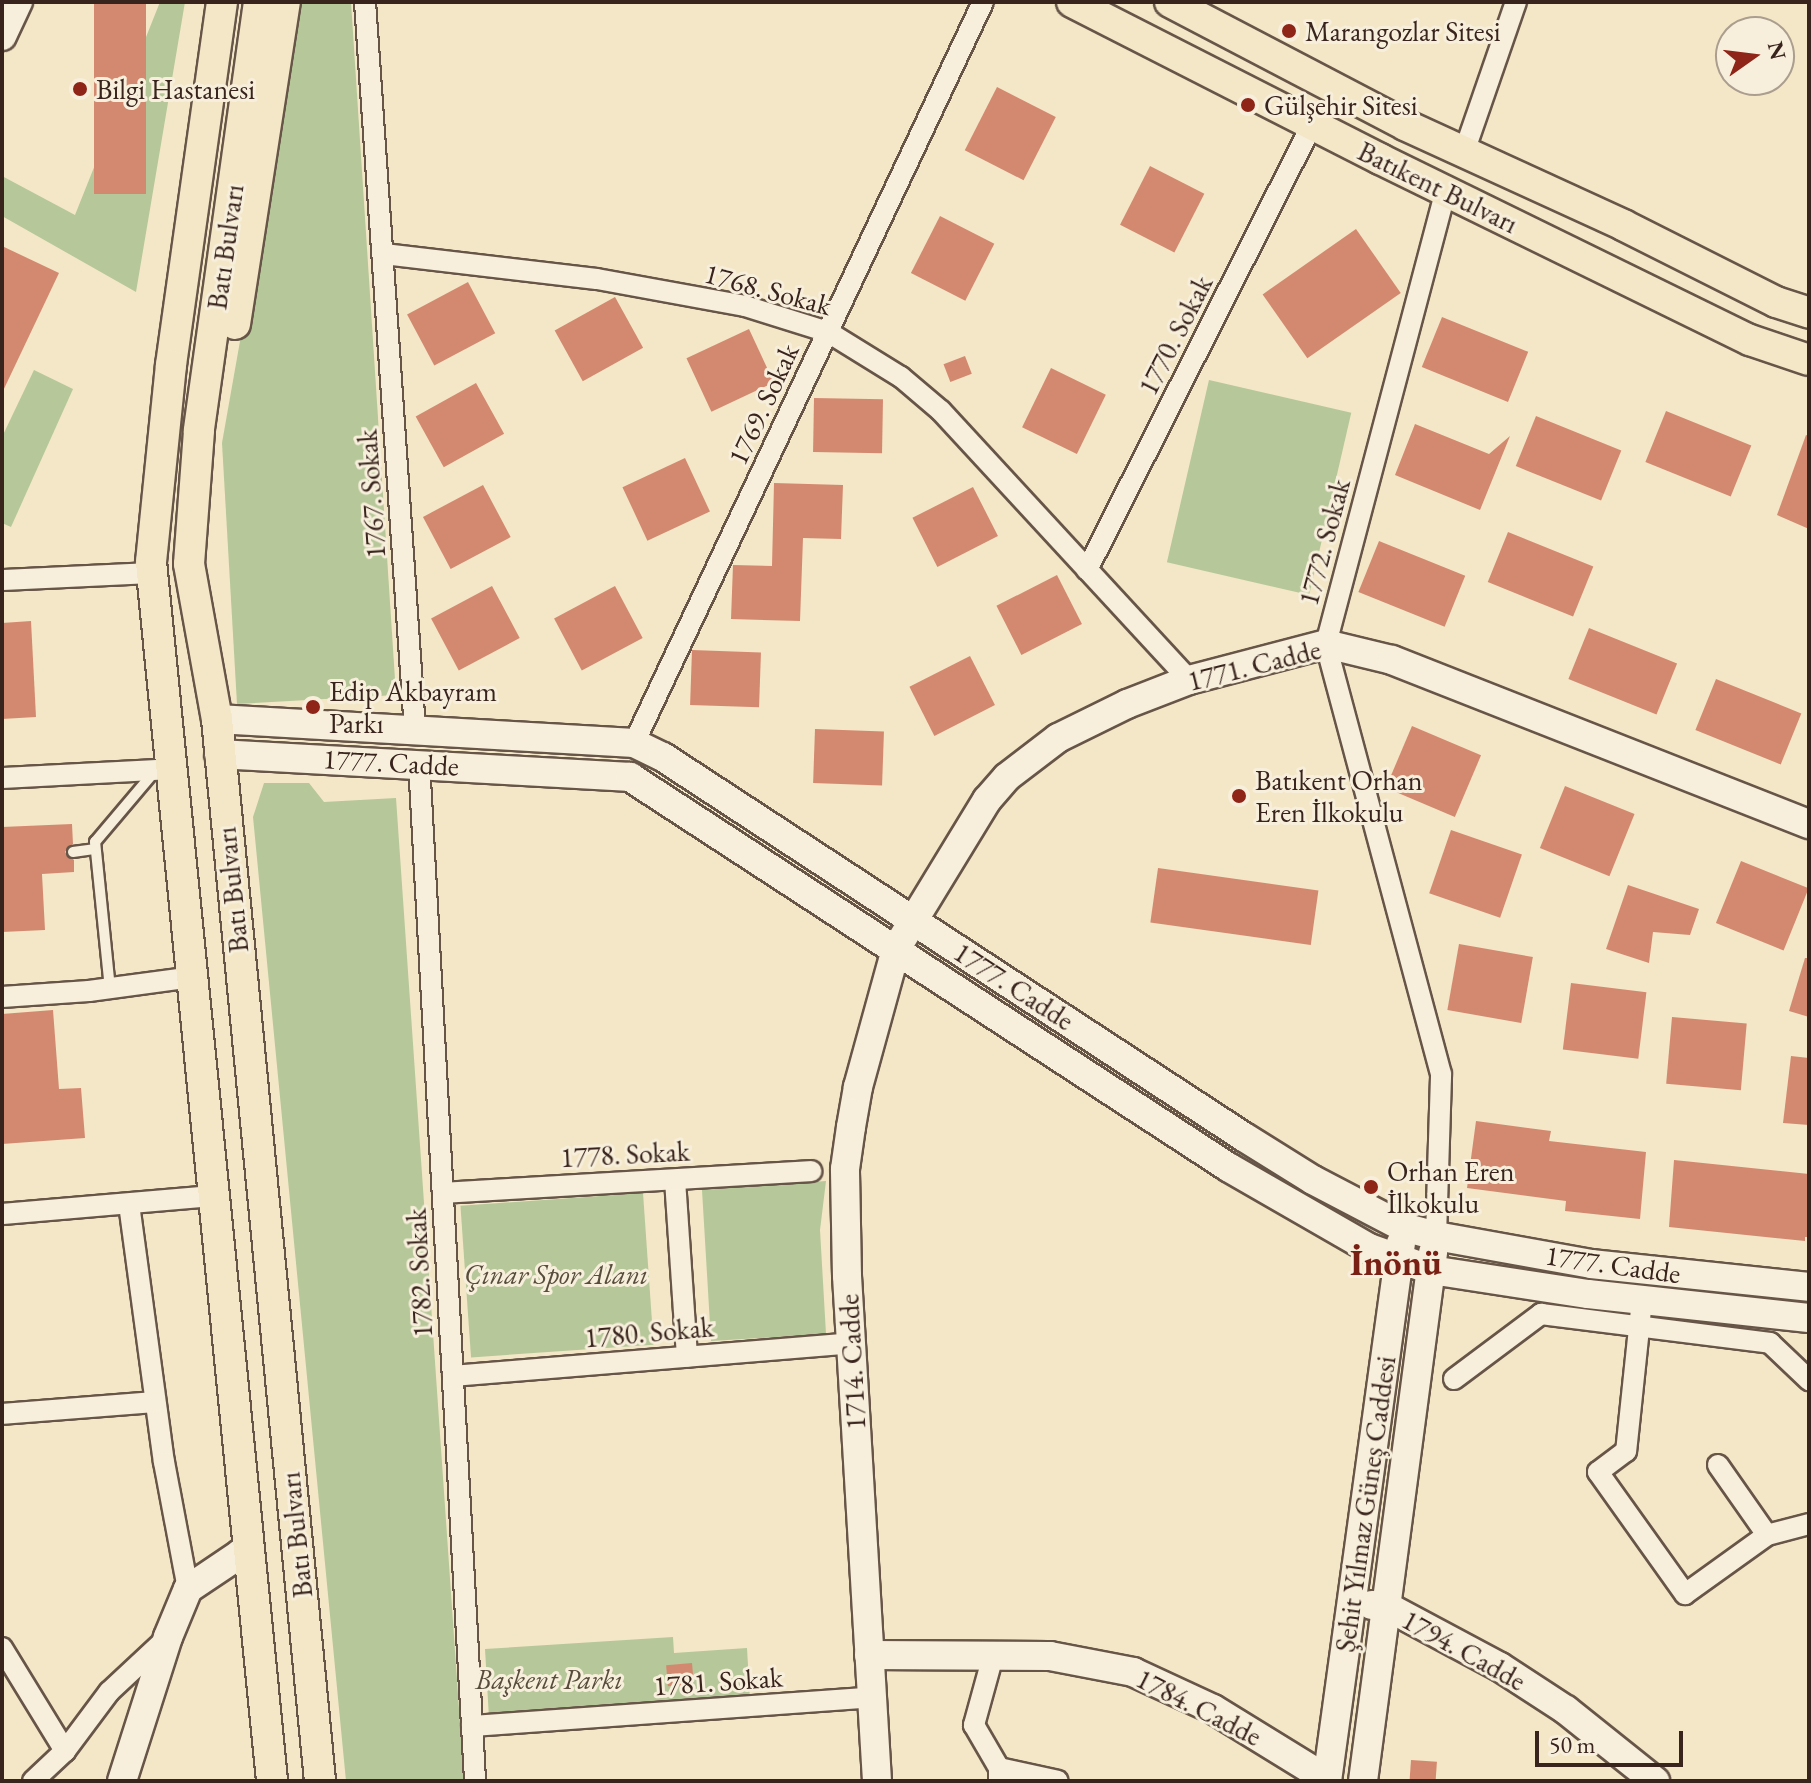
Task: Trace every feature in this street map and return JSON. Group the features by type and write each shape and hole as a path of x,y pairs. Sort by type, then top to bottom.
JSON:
{"main road":[{"path":"2,36 18,2"},
{"path":"171,365 162,342 159,301 203,2"},
{"name":"Batı Bulvarı","path":"222,2 171,365 152,573 163,769 192,977 272,1781"},
{"name":"Batı Bulvarı","path":"259,2 199,431 189,564 217,719 320,1781"},
{"path":"199,431 225,385 285,2"},
{"name":"Batıkent Bulvarı","path":"1072,2 1750,340 1809,360"},
{"name":"Batıkent Bulvarı","path":"1170,2 1464,152 1623,225 1776,302 1809,313"},
{"name":"1771. Cadde","path":"896,949 987,800 1019,766 1058,738 1189,680 1326,644 1392,660 1809,824"},
{"name":"1777. Cadde","path":"217,719 634,743 663,757 1244,1137 1313,1180 1403,1227 1436,1236 1591,1264 1809,1287"},
{"name":"1777. Cadde","path":"219,754 419,762 630,777 1228,1167 1333,1229 1398,1261 1641,1314 1809,1318"},
{"name":"1714. Cadde","path":"877,1781 851,1343 845,1169 858,1087 896,949"},
{"name":"Şehit Yılmaz Güneş Caddesi","path":"1327,1780 1403,1227"},
{"name":"Şehit Yılmaz Güneş Caddesi","path":"1363,1781 1436,1236"},
{"path":"122,1781 168,1637 188,1589 240,1554 250,1551"},
{"path":"1351,1602 1386,1606"},
{"name":"1794. Cadde","path":"1386,1606 1500,1667 1553,1701 1655,1781"},
{"name":"1784. Cadde","path":"869,1655 1050,1656 1133,1672 1213,1709 1327,1780"}],"street":[{"name":"1767. Sokak","path":"365,2 415,730"},
{"name":"1769. Sokak","path":"634,743 983,2"},
{"path":"1464,152 1516,2"},
{"name":"1770. Sokak","path":"1087,570 1312,124"},
{"name":"1772. Sokak","path":"1436,1236 1441,1074 1326,644 1446,191"},
{"name":"1768. Sokak","path":"384,254 597,279 745,306 828,332 866,353 941,411 1189,680"},
{"path":"2,580 152,573"},
{"name":"1782. Sokak","path":"419,762 475,1781"},
{"path":"2,778 163,769"},
{"path":"2,997 110,989 192,977"},
{"name":"1778. Sokak","path":"443,1193 811,1171"},
{"path":"675,1180 687,1357"},
{"path":"2,1214 214,1196"},
{"path":"129,1204 155,1402 188,1589"},
{"path":"1454,1379 1541,1314 1641,1314 1770,1343 1809,1380"},
{"path":"1641,1314 1626,1451 1598,1472 1685,1594 1767,1535 1809,1524"},
{"name":"1780. Sokak","path":"453,1376 851,1343"},
{"path":"2,1414 155,1402"},
{"path":"1718,1465 1767,1535"},
{"path":"33,1781 65,1751 109,1692 168,1637"},
{"path":"2,1648 65,1751"},
{"path":"993,1656 974,1725 999,1774 1058,1781"},
{"name":"1781. Sokak","path":"472,1726 872,1697"}],"lane":[{"path":"110,989 94,849 101,833 163,769"},
{"path":"73,852 94,849"}],"green space":[{"path":"160,2 185,2 136,292 2,216 2,176 75,215"},
{"path":"300,2 351,2 396,695 237,704 222,443"},
{"path":"34,370 73,389 11,527 2,523 2,437"},
{"path":"1209,380 1351,413 1309,595 1167,562"},
{"path":"264,783 309,783 324,802 396,798 464,1781 346,1781 253,817"},
{"path":"826,1181 820,1230 826,1334 711,1341 702,1190"},
{"name":"Çınar Spor Alanı","path":"643,1193 654,1345 471,1357 460,1206"},
{"name":"Başkent Parkı","path":"673,1637 674,1653 747,1648 750,1700 489,1718 485,1649"}],"building":[{"path":"94,2 146,2 146,194 94,194"},
{"path":"997,87 1056,117 1024,180 965,150"},
{"path":"1150,166 1204,194 1174,252 1120,225"},
{"path":"940,216 994,244 965,301 911,273"},
{"path":"1356,229 1401,293 1307,358 1263,294"},
{"path":"2,246 59,273 2,393"},
{"path":"468,282 495,333 434,366 407,314"},
{"path":"615,297 643,348 583,381 555,330"},
{"path":"1442,317 1528,352 1508,402 1422,367"},
{"path":"749,329 774,382 711,412 686,358"},
{"path":"965,356 972,374 950,382 944,364"},
{"path":"1051,368 1106,395 1077,454 1022,427"},
{"path":"476,383 504,434 444,467 416,416"},
{"path":"814,398 883,399 882,453 813,452"},
{"path":"1666,411 1751,445 1731,496 1645,462"},
{"path":"1536,416 1621,450 1601,501 1516,466"},
{"path":"1415,424 1489,454 1510,436 1480,510 1395,475"},
{"path":"1806,435 1809,436 1809,529 1777,515"},
{"path":"685,458 710,511 647,541 622,487"},
{"path":"774,483 843,485 841,539 803,538 800,621 731,619 733,565 772,566"},
{"path":"483,485 511,537 451,569 423,517"},
{"path":"973,487 998,536 937,567 912,518"},
{"path":"1508,532 1593,566 1573,617 1488,582"},
{"path":"1379,541 1465,576 1445,627 1358,592"},
{"path":"1057,575 1082,624 1021,655 996,606"},
{"path":"492,586 520,638 459,670 431,618"},
{"path":"615,586 643,638 582,670 554,618"},
{"path":"31,621 36,717 2,719 2,623"},
{"path":"1589,628 1677,664 1656,715 1568,679"},
{"path":"692,650 761,652 759,707 690,705"},
{"path":"970,656 995,705 934,736 909,687"},
{"path":"1716,679 1801,713 1781,764 1695,730"},
{"path":"1412,726 1481,755 1455,817 1386,788"},
{"path":"815,729 884,731 882,785 813,783"},
{"path":"1565,786 1635,814 1609,876 1540,848"},
{"path":"72,824 73,844 65,852 74,860 74,872 42,874 45,930 2,932 2,827"},
{"path":"1451,830 1522,854 1500,918 1429,893"},
{"path":"1741,861 1809,888 1784,950 1716,923"},
{"path":"1158,868 1318,891 1311,945 1150,922"},
{"path":"1628,885 1699,909 1690,935 1653,932 1649,963 1606,949"},
{"path":"1459,944 1533,957 1521,1023 1447,1010"},
{"path":"1805,958 1809,958 1809,1017 1789,1011"},
{"path":"1571,983 1646,992 1638,1059 1563,1050"},
{"path":"53,1010 59,1089 81,1088 85,1138 2,1144 2,1014"},
{"path":"1672,1017 1747,1024 1741,1090 1666,1084"},
{"path":"1791,1056 1809,1058 1809,1125 1783,1123"},
{"path":"1476,1121 1551,1131 1549,1141 1646,1152 1640,1219 1565,1211 1566,1201 1467,1188"},
{"path":"1674,1160 1809,1174 1809,1237 1805,1237 1805,1241 1669,1227"},
{"path":"692,1663 694,1684 668,1686 666,1665"},
{"path":"1411,1760 1437,1762 1436,1781 1410,1781"}],"place":[{"name":"Marangozlar Sitesi","path":"1289,31"},
{"name":"Bilgi Hastanesi","path":"80,89"},
{"name":"Gülşehir Sitesi","path":"1248,105"},
{"name":"Edip Akbayram Parkı","path":"313,707"},
{"name":"Batıkent Orhan Eren İlkokulu","path":"1239,796"},
{"name":"Orhan Eren İlkokulu","path":"1371,1187"}],"district":[{"name":"İnönü","path":"1396,1263"}]}
